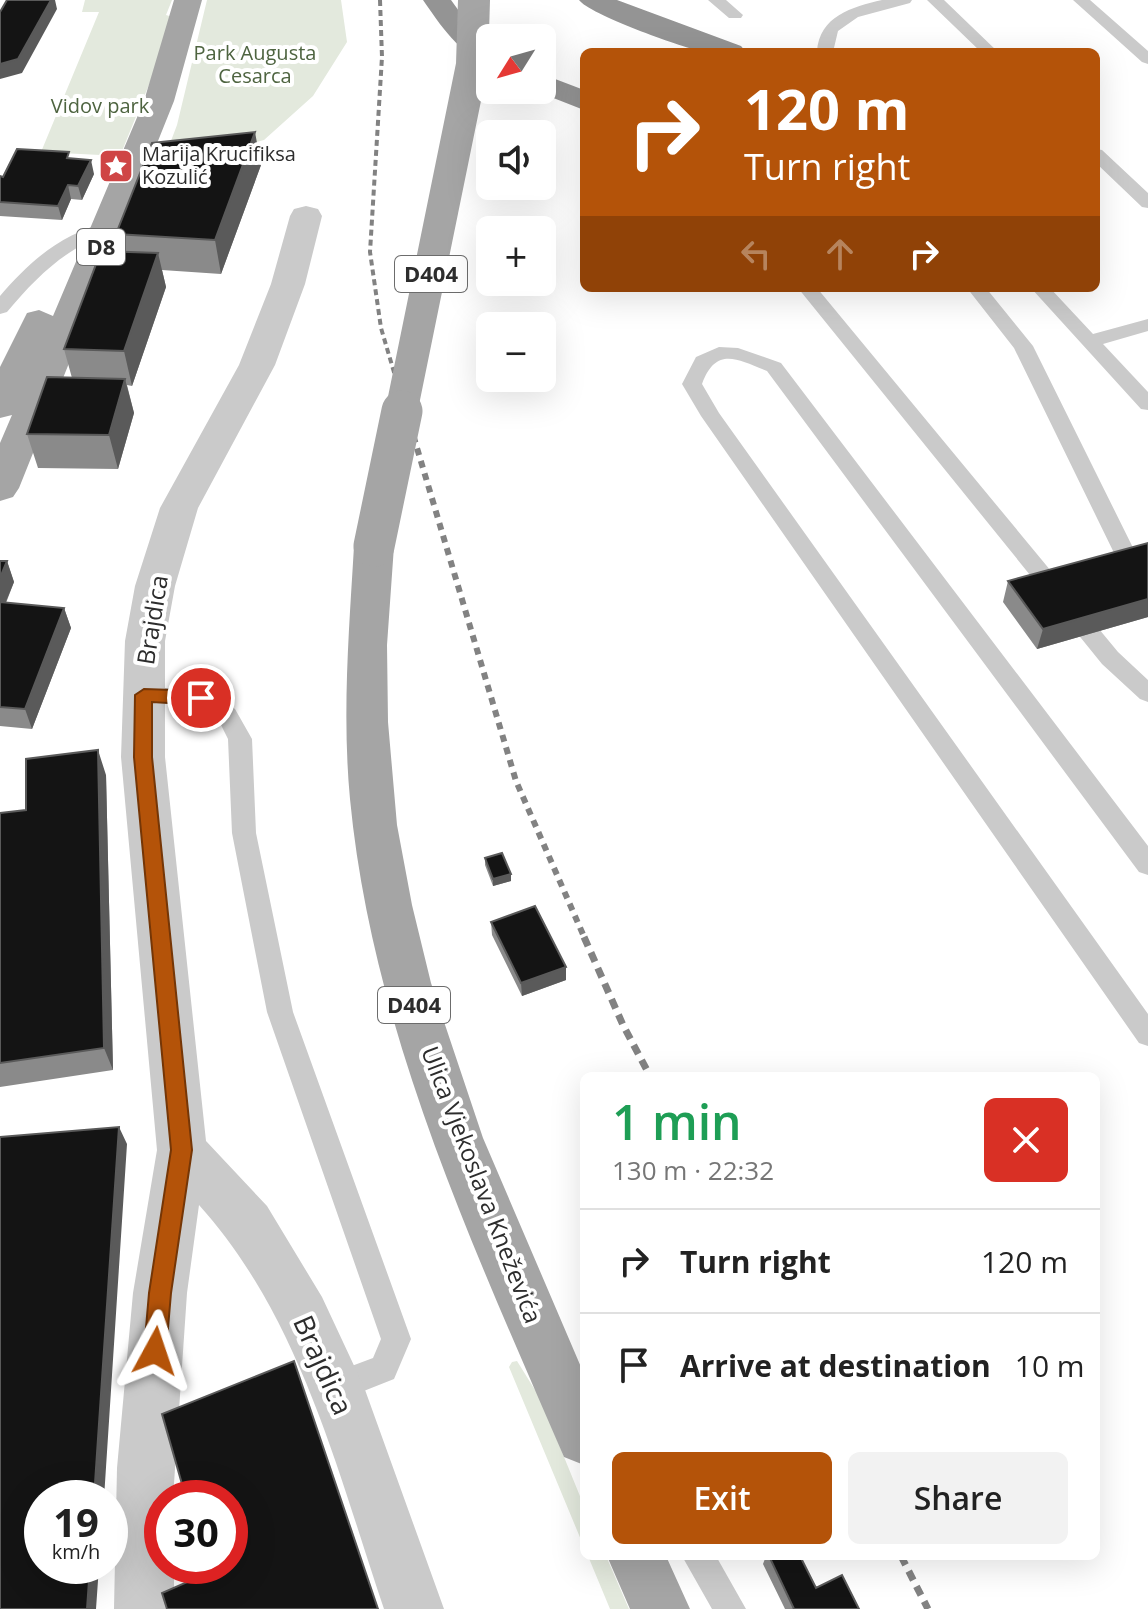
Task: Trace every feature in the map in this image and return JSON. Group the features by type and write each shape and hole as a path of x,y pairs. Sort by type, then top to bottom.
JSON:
{"highway":[{"path":"437,0 454,24 476,43"},
{"path":"593,0 720,48"},
{"path":"556,89 580,99"}],"main road":[{"name":"D8","path":"0,488 159,101 188,0"},
{"name":"Ulica Vjekoslava Kneževića","path":"474,0 472,65 374,546 368,619 367,731 375,824 394,933 421,1029 455,1128 571,1394 580,1424"},
{"path":"0,406 52,294 74,279 90,274"},
{"path":"638,1560 660,1609"}],"street":[{"name":"Brajdica","path":"144,1609 145,1468 160,1293 182,1150 143,757 145,641 152,600 179,508 257,365 288,284 306,216"},
{"name":"Brajdica","path":"182,1150 249,1223 303,1315 336,1387 414,1609"}],"lane":[{"path":"716,0 735,15"},
{"path":"824,48 827,31 844,18 871,7 904,0"},
{"path":"935,0 986,48"},
{"path":"1081,0 1148,59"},
{"path":"1100,158 1148,203"},
{"path":"0,308 30,274 61,246 77,236 109,227"},
{"path":"810,292 1110,658 1148,693"},
{"path":"979,292 1023,346 1148,600"},
{"path":"1044,292 1148,404"},
{"path":"1090,341 1148,325"},
{"path":"1148,865 774,367 743,354 715,353 701,362 692,384 711,416 1148,1035"},
{"path":"144,695 201,698 227,715 240,739 244,833 280,1012 396,1339 383,1369 336,1387"},
{"path":"700,1560 730,1609"}],"green space":[{"name":"Vidov park","path":"85,0 172,0 166,15 176,18 120,156 41,152 99,12 82,12"},
{"name":"Park Augusta Cesarca","path":"207,0 341,0 347,42 313,96 264,140 230,149 166,154 177,125"},
{"path":"517,1361 540,1398 580,1496 580,1537 509,1367"},
{"path":"590,1560 608,1560 629,1609 610,1609"}],"building":[{"path":"7,0 51,0 18,59 0,64 0,12"},
{"path":"255,132 215,240 116,234 152,143"},
{"path":"17,149 69,152 67,158 91,160 78,186 68,185 58,206 0,202 0,176 3,177"},
{"path":"101,251 158,253 124,351 64,349"},
{"path":"47,377 125,379 109,435 27,434"},
{"path":"1148,543 1148,599 1043,629 1008,581"},
{"path":"0,561 7,561 0,578"},
{"path":"0,602 64,608 25,709 0,707"},
{"path":"98,750 104,1048 0,1063 0,813 26,810 26,759"},
{"path":"502,853 511,874 493,879 485,858"},
{"path":"535,906 566,967 521,983 491,922"},
{"path":"119,1127 95,1480 24,1480 24,1584 89,1584 87,1609 0,1609 0,1137"},
{"path":"294,1361 378,1609 167,1609 162,1593 183,1584 248,1584 248,1480 181,1480 162,1414"},
{"path":"771,1560 802,1560 816,1588 842,1575 859,1609 794,1609"}],"railway":[{"path":"380,0 382,57 370,252 381,328 406,413"},
{"path":"406,411 516,781 585,939"},
{"path":"584,937 648,1072"},
{"path":"903,1560 928,1609"}],"place":[{"name":"Marija Krucifiksa Kozulić","path":"116,166"}],"route":[{"path":"155,1351 160,1293 182,1150 143,757 144,695 201,698"}]}
